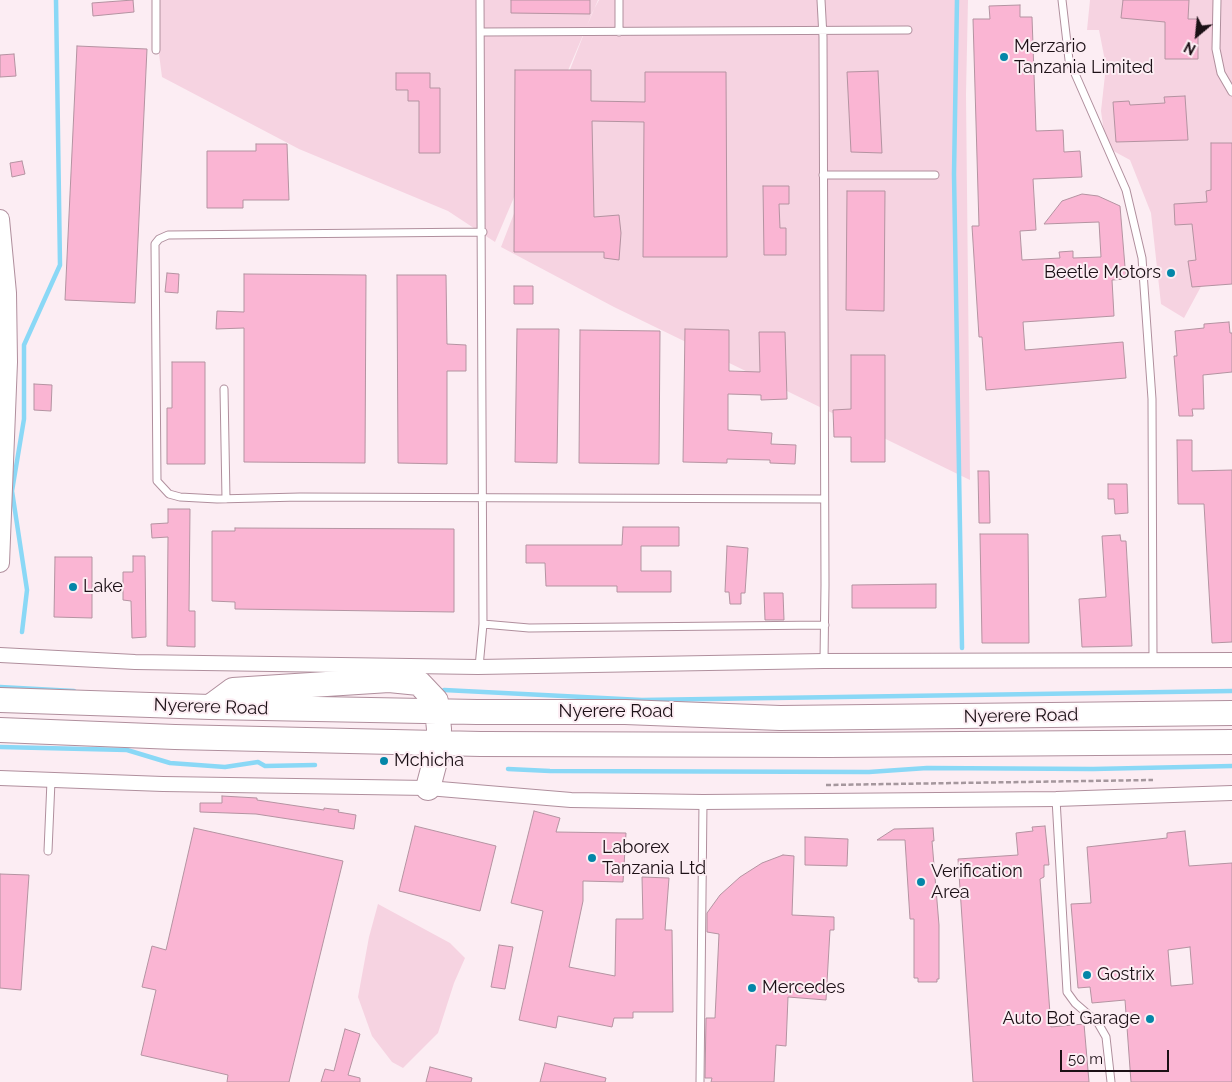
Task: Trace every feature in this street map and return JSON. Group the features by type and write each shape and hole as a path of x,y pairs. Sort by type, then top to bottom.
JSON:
{"highway":[{"name":"Nyerere Road","path":"0,700 210,708 438,712 635,712 815,718 1232,714"},
{"path":"428,788 438,743 438,712"},
{"name":"Nyerere Road","path":"0,730 175,737 438,743 829,745 1232,742"}],"street":[{"path":"0,220 7,293 8,362 0,563"},
{"path":"0,654 145,662 479,666 824,660 1232,660"},
{"path":"0,778 51,781 428,788 571,800 703,802 1056,799 1232,793"}],"lane":[{"path":"156,0 156,50"},
{"path":"479,666 484,624 480,0"},
{"path":"619,0 619,32"},
{"path":"821,0 824,175 824,660"},
{"path":"1062,0 1068,60 1126,190 1142,258 1152,399 1153,661"},
{"path":"1217,0 1216,49 1221,73 1232,92"},
{"path":"481,32 821,32 908,30"},
{"path":"824,175 935,175"},
{"path":"482,232 168,234 159,239 155,244 157,481 169,494 180,497 226,499 824,499"},
{"path":"224,389 226,499"},
{"path":"484,624 529,628 824,625"},
{"path":"48,851 51,781"},
{"path":"1056,799 1067,992 1098,1023 1106,1037 1111,1082"},
{"path":"700,1082 703,802"}],"path":[{"path":"824,786 1163,780"}],"shaded area":[{"path":"152,0 598,0 495,242 448,211 299,149 162,77"},
{"path":"599,0 968,0 966,94 970,480 614,307 501,247 592,13"},
{"path":"1090,0 1232,0 1232,229 1184,318 1161,304 1151,213 1130,160 1106,147 1101,111 1106,66 1099,30 1087,30"},
{"path":"378,904 450,943 465,958 454,983 438,1033 403,1068 392,1062 372,1036 358,997 369,937"}],"building":[{"path":"133,0 134,12 93,16 92,3"},
{"path":"511,0 590,0 590,14 511,13"},
{"path":"1123,0 1189,0 1188,19 1198,19 1198,59 1165,59 1165,22 1121,18"},
{"path":"1020,5 1020,17 1032,17 1036,131 1063,130 1064,152 1080,151 1082,177 1033,179 1036,230 1020,231 1022,260 1060,258 1059,252 1073,251 1073,258 1101,257 1099,222 1044,224 1062,201 1082,194 1098,196 1120,206 1126,279 1112,280 1114,316 1023,322 1025,350 1123,342 1126,378 986,390 982,337 979,337 972,226 979,226 973,19 990,19 989,6"},
{"path":"77,46 147,49 135,303 65,300"},
{"path":"14,54 16,76 0,77 0,55"},
{"path":"515,70 591,70 591,101 645,102 645,72 726,72 727,257 643,257 644,122 592,121 594,217 619,215 621,233 619,260 604,258 604,252 514,252"},
{"path":"878,71 882,153 851,152 847,72"},
{"path":"396,73 430,73 430,88 440,88 440,153 419,153 419,101 408,101 408,90 396,90"},
{"path":"1185,96 1188,140 1116,142 1113,102 1129,101 1130,105 1165,103 1164,97"},
{"path":"1211,143 1232,143 1232,284 1192,287 1188,261 1196,260 1192,224 1175,225 1174,204 1207,202 1206,191 1211,190"},
{"path":"256,144 287,144 289,200 243,200 243,208 207,208 207,151 256,151"},
{"path":"22,161 25,174 12,177 10,163"},
{"path":"763,186 789,186 789,204 779,204 780,228 786,228 786,255 764,255"},
{"path":"847,191 885,191 884,311 846,310"},
{"path":"167,273 179,274 178,293 165,292"},
{"path":"244,274 366,275 365,463 244,462 244,328 216,329 217,311 244,312"},
{"path":"397,275 446,275 447,344 466,345 466,371 447,371 447,464 398,463"},
{"path":"514,286 533,286 533,304 514,304"},
{"path":"1229,322 1230,333 1232,333 1232,372 1203,375 1204,409 1192,409 1193,416 1179,416 1174,356 1177,356 1175,331 1204,328 1204,324"},
{"path":"517,329 559,329 557,463 515,462"},
{"path":"685,329 729,330 729,371 760,372 759,332 785,332 787,399 761,400 761,395 728,394 728,430 772,433 771,444 796,445 795,464 770,463 770,460 727,459 727,463 683,462"},
{"path":"580,330 660,331 659,464 579,463"},
{"path":"851,355 885,355 885,462 851,462 851,437 834,437 833,410 851,409"},
{"path":"172,362 205,362 205,464 167,464 167,408 172,408"},
{"path":"34,384 52,385 51,411 34,410"},
{"path":"1177,440 1192,440 1192,471 1232,470 1232,642 1212,643 1204,504 1178,504"},
{"path":"978,471 989,471 990,523 979,523"},
{"path":"1108,484 1127,484 1128,513 1115,514 1114,499 1108,499"},
{"path":"168,509 190,509 189,611 195,611 195,647 167,646 168,537 152,538 151,524 168,523"},
{"path":"623,527 679,527 679,546 641,546 641,571 671,571 671,592 617,592 617,586 546,586 545,563 526,563 526,545 622,545"},
{"path":"235,528 454,529 454,612 235,609 235,602 212,601 212,531 235,531"},
{"path":"980,534 1028,534 1029,643 982,643"},
{"path":"1120,535 1121,541 1126,541 1132,646 1082,647 1079,599 1106,597 1102,536"},
{"path":"727,546 748,548 745,593 741,593 741,604 730,604 729,592 725,592"},
{"path":"133,556 145,556 146,637 132,638 131,601 123,600 123,572 133,572"},
{"name":"Lake","path":"55,557 92,557 92,618 54,617"},
{"path":"936,584 936,608 852,608 852,585"},
{"path":"764,593 783,593 784,620 765,620"},
{"path":"222,796 257,798 257,800 324,810 324,808 339,810 338,812 356,815 354,829 256,814 200,812 200,803 222,803"},
{"path":"534,811 560,818 556,832 626,833 623,882 583,881 583,901 569,967 615,976 616,919 643,919 642,877 669,878 665,930 672,930 673,1012 633,1012 633,1018 614,1018 612,1027 558,1016 556,1028 519,1020 543,911 511,903"},
{"path":"415,826 496,846 480,911 399,891"},
{"path":"1045,826 1049,865 1044,865 1044,877 1040,879 1051,1027 1084,1024 1089,1082 973,1082 958,859 1018,855 1016,833 1033,831 1032,827"},
{"path":"194,828 343,861 289,1082 227,1082 228,1075 141,1055 156,990 142,987 152,946 166,950"},
{"path":"933,828 934,841 932,841 939,925 939,979 937,979 937,982 918,982 918,978 914,978 914,919 910,919 905,840 877,840 894,829"},
{"path":"1185,831 1189,866 1232,863 1232,1082 1131,1082 1125,1000 1092,1003 1090,987 1078,988 1071,904 1091,903 1087,847 1167,838 1167,833","holes":["1190,947 1193,984 1171,986 1168,950"]},
{"path":"805,837 848,839 847,866 805,865"},
{"name":"Mercedes","path":"783,855 794,856 792,915 834,917 834,930 830,930 826,1000 788,997 786,1046 776,1045 774,1082 711,1082 712,1078 705,1078 706,1018 715,1018 719,934 707,932 707,913 720,895 740,877 762,863"},
{"path":"0,874 29,875 21,990 0,988"},
{"path":"499,945 513,947 505,989 491,987"},
{"path":"345,1029 360,1034 348,1075 360,1078 360,1082 321,1082 325,1069 334,1071"},
{"path":"545,1063 606,1078 605,1082 540,1082"},
{"path":"430,1067 472,1078 471,1082 426,1082"}],"waterway":[{"path":"22,632 27,590 12,491 24,419 24,345 60,265 56,0"},
{"path":"957,0 954,174 962,648"},
{"path":"0,687 74,691"},
{"path":"444,690 642,700 1232,691"},
{"path":"0,747 127,750 170,763 225,767 258,762 265,766 315,765"},
{"path":"508,769 550,771 869,772 927,768 1093,769 1232,766"}],"place":[{"name":"Merzario Tanzania Limited","path":"1004,57"},
{"name":"Beetle Motors","path":"1171,273"},
{"name":"Lake","path":"73,587"},
{"name":"Mchicha","path":"384,761"},
{"name":"Laborex Tanzania Ltd","path":"592,858"},
{"name":"Verification Area","path":"921,882"},
{"name":"Gostrix","path":"1087,975"},
{"name":"Mercedes","path":"752,988"},
{"name":"Auto Bot Garage","path":"1150,1019"}]}
